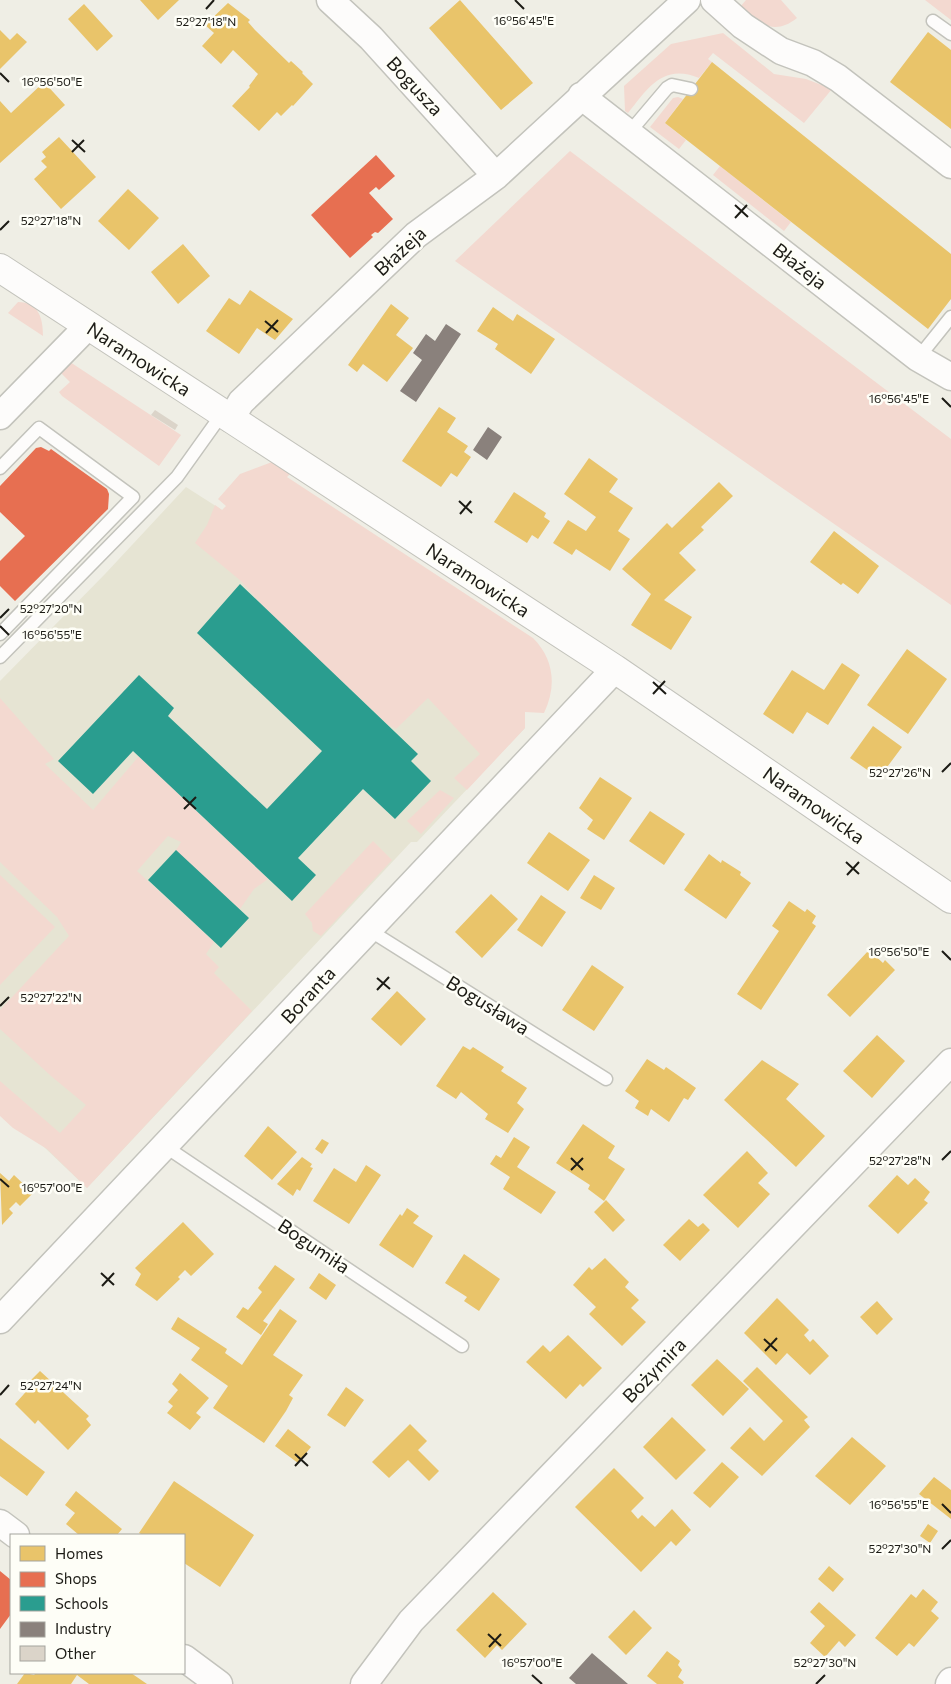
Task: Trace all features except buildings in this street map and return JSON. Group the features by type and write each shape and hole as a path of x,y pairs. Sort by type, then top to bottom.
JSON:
{"street":[{"name":"Bogusza","path":"330,0 390,59 496,176"},
{"name":"Błażeja","path":"226,416 395,254 430,224 496,176 687,0"},
{"path":"714,0 743,26 780,51 813,63 838,78 951,165"},
{"name":"Błażeja","path":"581,96 918,358 951,377"},
{"name":"Naramowicka","path":"0,268 615,669 951,899"},
{"path":"0,416 88,326"},
{"name":"Boranta","path":"0,1320 166,1147 615,669"},
{"name":"Bożymira","path":"364,1684 411,1621 951,1062"},
{"path":"0,1524 15,1534"},
{"path":"185,1659 219,1684"}],"lane":[{"path":"934,21 951,34"},
{"path":"628,134 672,84 691,89"},
{"path":"918,358 951,317"},
{"path":"0,657 177,477 226,416"},
{"path":"0,468 39,428 133,497 0,634"},
{"name":"Bogusława","path":"369,930 606,1079"},
{"name":"Bogumiła","path":"166,1147 462,1346"}],"shaded area":[{"path":"746,0 781,0 797,18 781,26 773,27 767,25 740,7"},
{"path":"925,0 951,0 951,20"},
{"path":"723,33 774,74 806,79 832,89 804,123 713,53 708,59 712,62 699,78 686,74 676,74 657,80 628,113 625,111 624,86 671,44"},
{"path":"673,98 683,99 665,123 686,140 679,149 650,127"},
{"path":"570,151 951,439 951,605 455,261"},
{"path":"720,166 791,222 784,231 713,175"},
{"path":"18,302 35,308 41,318 43,336 8,313"},
{"path":"70,362 181,435 159,466 62,396 59,392 70,382 60,372"},
{"path":"272,462 290,474 287,477 533,638 540,646 549,664 552,683 551,693 544,713 525,712 525,728 467,790 454,778 480,754 428,698 396,729 387,724 263,606 241,581 195,543 207,525 215,505 222,510 226,506 218,499 240,474"},
{"path":"186,487 222,510 525,728 417,842 411,842 87,1188 0,1105 0,681 105,574"},
{"path":"0,698 54,759 45,764 93,810 139,756 268,879 254,889 240,909 175,852 181,842 168,836 137,871 214,942 206,954 219,967 214,973 252,1011 87,1188 47,1149 13,1128 0,1116 0,1081 60,1133 86,1105 0,1029 0,1010 69,936 57,917 0,862"},
{"path":"440,790 454,798 421,834 407,821"},
{"path":"373,841 392,860 321,936 313,931 312,923 305,914"},
{"path":"0,875 55,927 0,985"}]}
